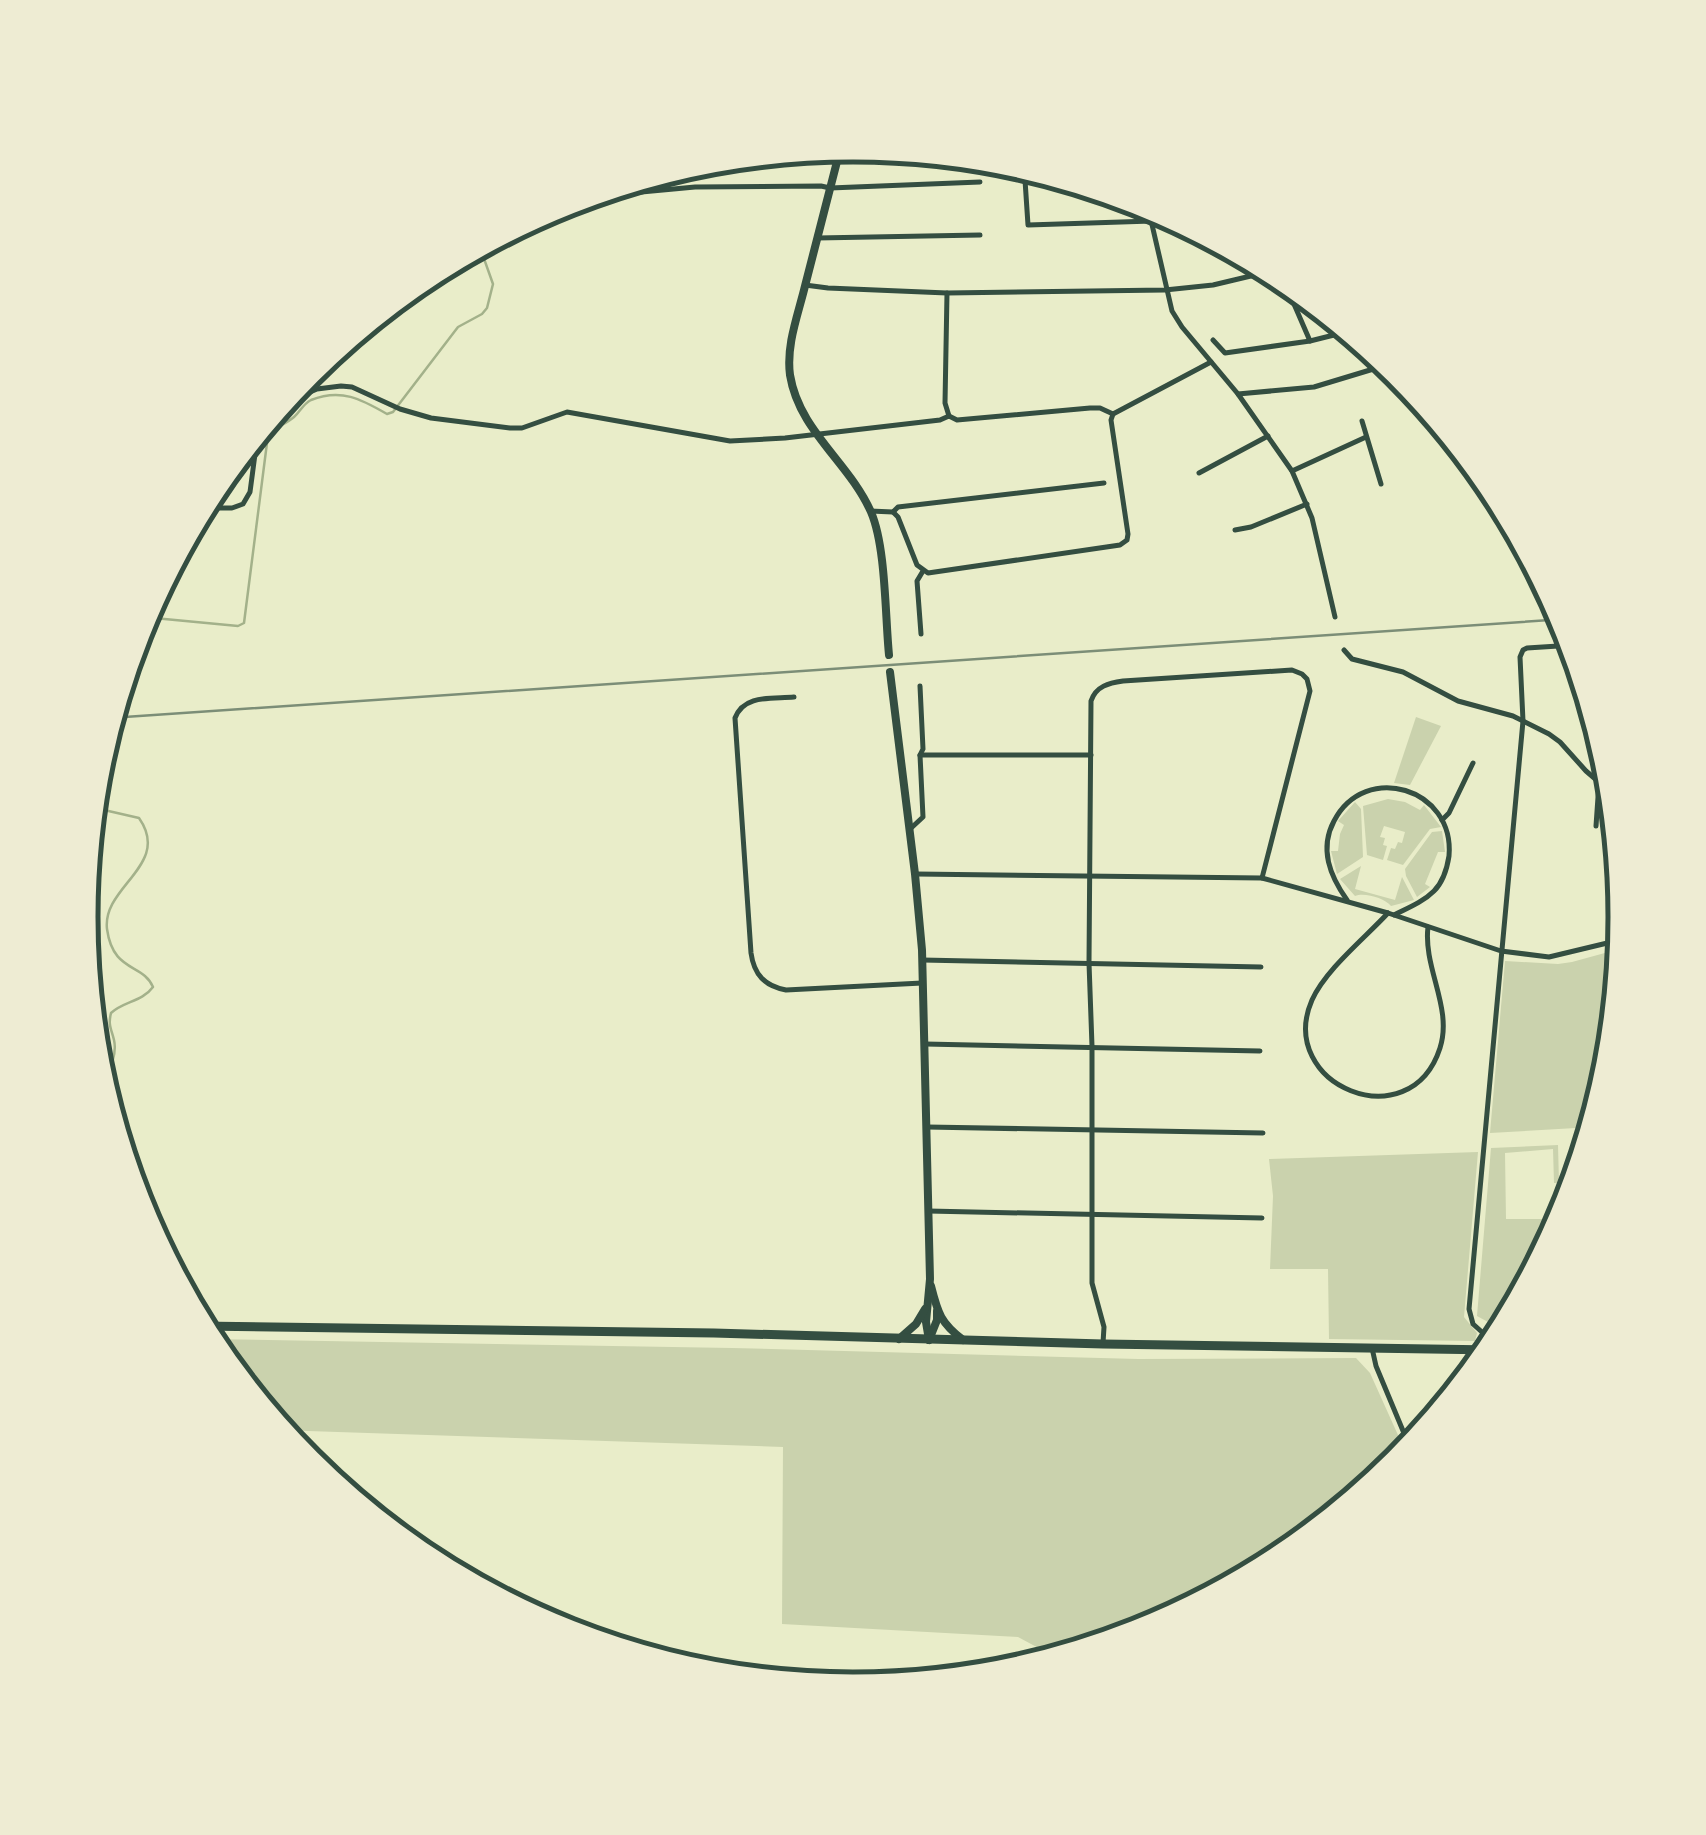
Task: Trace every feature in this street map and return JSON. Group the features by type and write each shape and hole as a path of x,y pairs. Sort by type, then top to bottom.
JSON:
{"main road":[{"path":"218,1326 1472,1350"}],"street":[{"path":"837,163 791,340 789,364 796,400 870,511 880,549 889,655"},
{"path":"644,192 696,187 830,188 980,182"},
{"path":"1025,183 1028,225 1145,221"},
{"path":"1153,225 1172,310 1292,471 1312,518 1335,618"},
{"path":"817,238 980,235"},
{"path":"805,284 948,292 1166,290 1213,286 1252,276"},
{"path":"948,292 945,403 949,416 957,420 1090,408 1113,414"},
{"path":"1294,304 1310,341"},
{"path":"1213,340 1226,353 1333,335"},
{"path":"870,511 893,512 898,516 917,565 933,574 1120,545 1128,540 1113,414 1210,362"},
{"path":"1238,394 1314,386 1372,369"},
{"path":"311,392 342,386 359,389 396,408 431,418 510,428 528,426 566,412 730,441 785,438 949,416"},
{"path":"1362,421 1381,484"},
{"path":"1200,473 1268,436"},
{"path":"1292,471 1366,438"},
{"path":"219,508 232,508 248,499 254,458"},
{"path":"893,512 898,507 1104,483"},
{"path":"1236,530 1307,504"},
{"path":"921,634 917,581 923,571"},
{"path":"1483,1334 1473,1324 1468,1308 1523,721 1521,653 1527,648 1558,646"},
{"path":"1344,650 1352,660 1403,672 1458,702 1523,721 1560,742 1596,779"},
{"path":"1103,1344 1104,1327 1092,1283 1089,963 1091,701 1098,689 1110,683 1292,670 1307,679 1310,691 1262,878"},
{"path":"890,672 922,960 930,1280 942,1322 964,1340"},
{"path":"909,830 923,818 920,686"},
{"path":"794,697 750,700 735,718 751,953 756,973 764,983 786,990 923,983"},
{"path":"920,756 1091,755"},
{"path":"1442,820 1472,763"},
{"path":"1347,902 1327,862 1326,846 1334,819 1346,804 1366,792 1400,788 1427,802 1442,820 1449,842 1440,884 1431,894 1391,914 1334,969 1317,991 1309,1010 1307,1032 1317,1064 1335,1084 1358,1095 1387,1095 1412,1086 1438,1054 1444,1027 1426,944 1428,928"},
{"path":"1596,826 1598,795"},
{"path":"915,874 1262,878 1391,914 1501,952 1564,956 1607,944"},
{"path":"922,960 1261,966"},
{"path":"925,1044 1260,1051"},
{"path":"927,1128 1264,1133"},
{"path":"928,1211 1262,1218"},
{"path":"929,1340 926,1304 930,1280"},
{"path":"899,1338 916,1324 926,1304"},
{"path":"929,1340 937,1312"},
{"path":"1372,1348 1404,1434"}],"green space":[{"path":"1416,717 1441,726 1410,785 1394,783"},
{"path":"1388,799 1420,810 1424,805 1441,827 1430,829 1403,865 1387,860 1391,848 1402,843 1405,832 1384,826 1380,837 1385,838 1383,845 1387,846 1383,860 1367,855 1363,806"},
{"path":"1355,802 1361,809 1363,857 1337,874 1331,851 1338,851 1344,825 1338,821"},
{"path":"1442,831 1445,852 1438,852 1425,884 1430,887 1417,897 1405,869 1432,832"},
{"path":"1361,866 1355,889 1395,900 1402,877 1414,900 1391,906 1374,896 1355,896 1340,879"},
{"path":"1607,952 1594,1065 1578,1128 1490,1133 1505,961 1572,962"},
{"path":"1558,1145 1559,1183 1554,1183 1553,1149 1505,1153 1506,1219 1546,1219 1488,1326 1477,1316 1491,1148"},
{"path":"1478,1152 1464,1317 1477,1333 1475,1341 1329,1339 1328,1269 1270,1269 1273,1196 1269,1159"},
{"path":"227,1339 1138,1359 1356,1358 1370,1373 1400,1439 1313,1517 1231,1572 1142,1615 1040,1649 1018,1637 782,1624 783,1447 299,1431"}],"waterway":[{"path":"279,427 308,402 332,395 351,397 387,414 393,412 458,327 487,308 493,284 484,258"},
{"path":"159,618 238,626 244,623 267,441"},
{"path":"105,810 139,818 147,834 142,862 115,900 108,914 107,929 115,953 153,987 111,1013 115,1045 112,1064"}],"railway":[{"path":"125,717 1548,620"}]}
